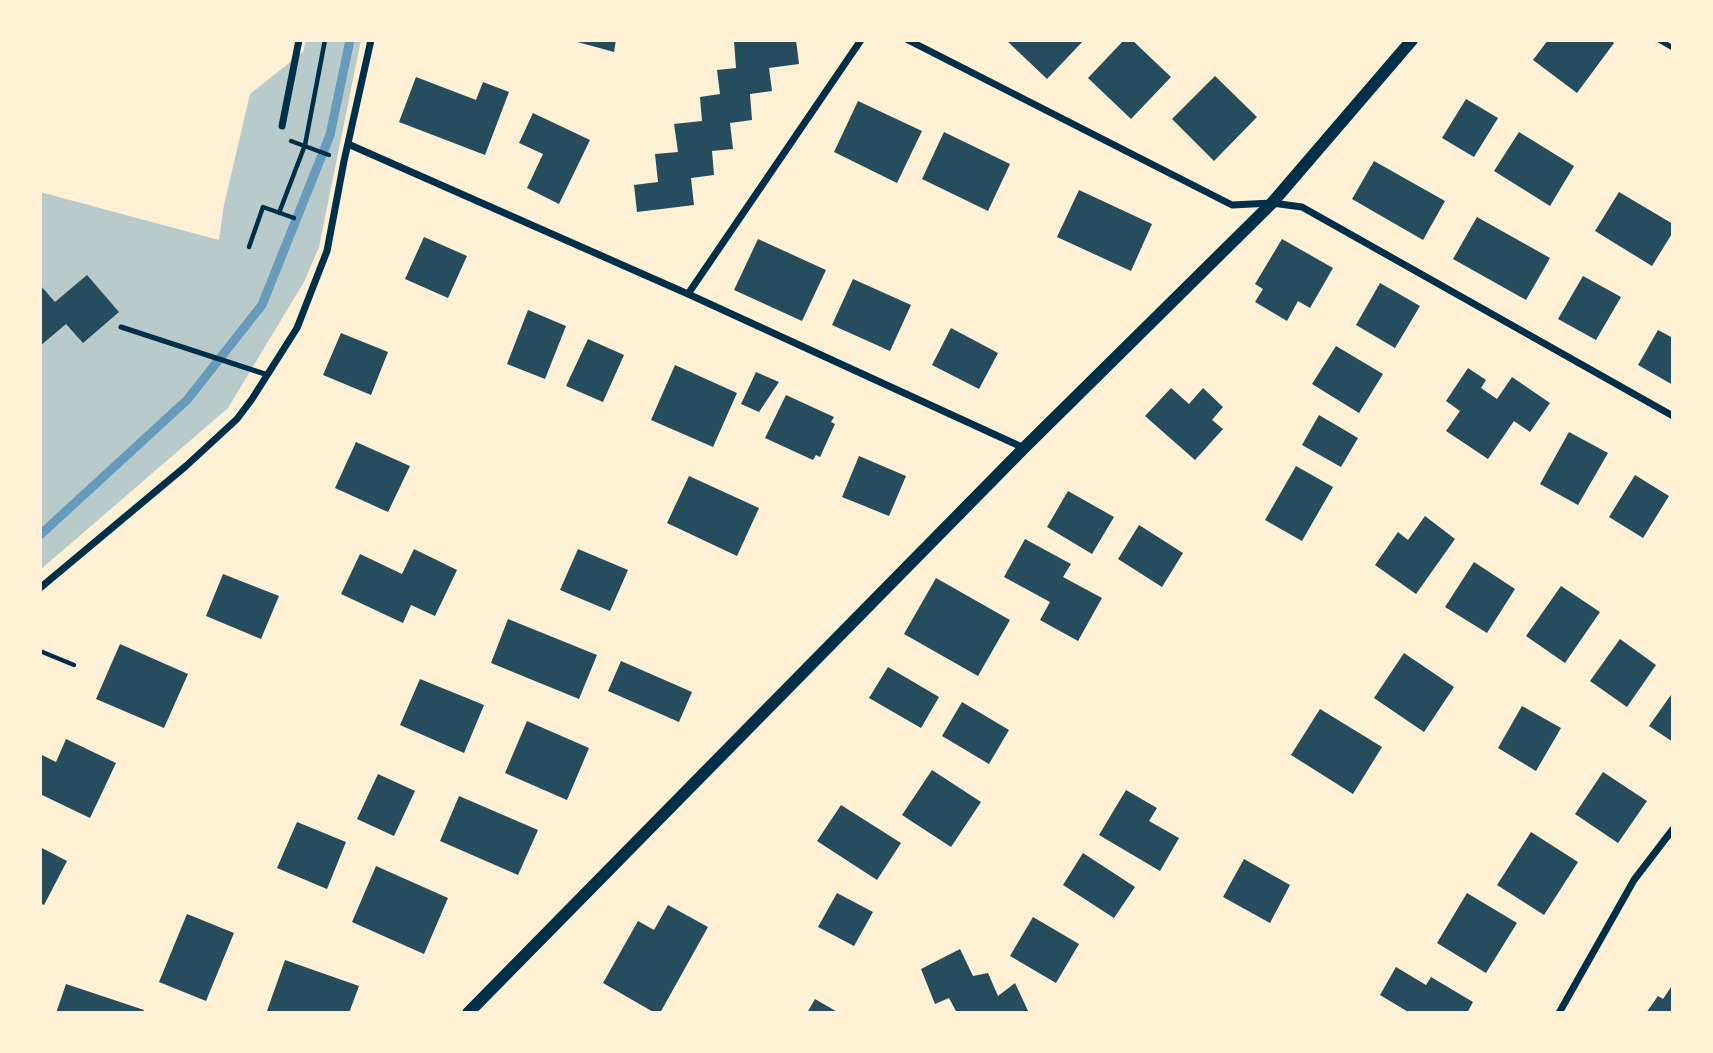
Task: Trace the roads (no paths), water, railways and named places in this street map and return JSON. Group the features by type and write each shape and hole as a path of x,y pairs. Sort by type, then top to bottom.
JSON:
{"street":[{"path":"282,126 299,40"},
{"path":"40,588 186,466 237,419 297,328 327,251 371,40"},
{"path":"688,294 862,40"},
{"path":"908,40 1232,205 1272,203 1302,207 1673,416"},
{"path":"468,1013 1024,448 1272,203 1412,40"},
{"path":"348,144 688,294 1024,448"},
{"path":"1559,1013 1634,880 1673,829"}],"lane":[{"path":"1659,40 1673,48"},
{"path":"121,327 268,375"}],"waterway":[{"path":"40,535 187,400 262,305 330,135 350,40"}]}
